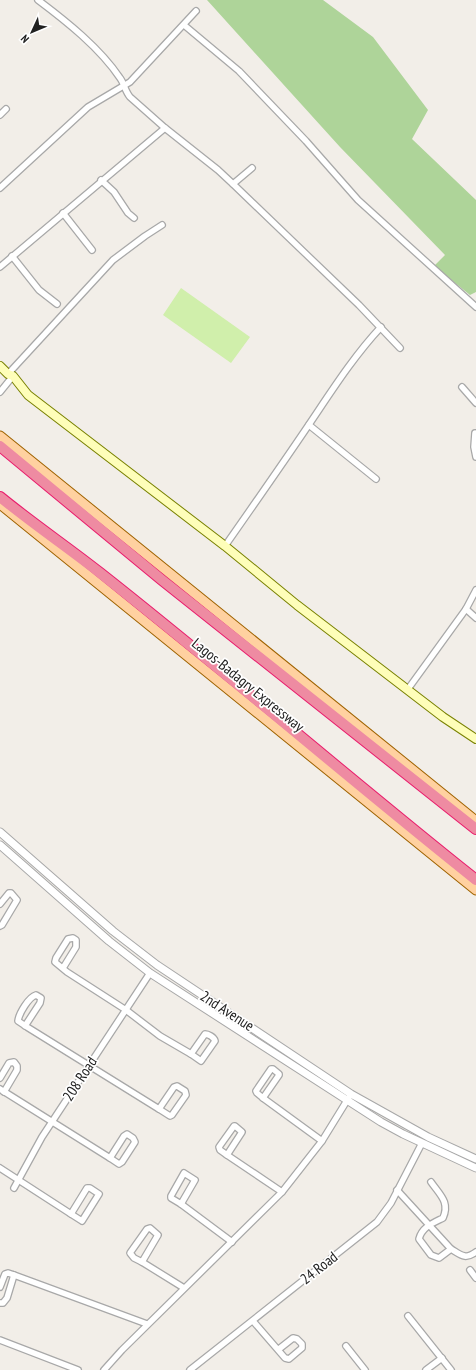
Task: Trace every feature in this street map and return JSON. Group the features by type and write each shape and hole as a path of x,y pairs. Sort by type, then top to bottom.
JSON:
{"highway":[{"name":"Lagos-Badagry Expressway","path":"0,446 162,580 476,829"},
{"name":"Lagos-Badagry Expressway","path":"0,497 100,572 314,747 393,814 476,880"}],"main road":[{"path":"0,366 28,395 225,546 297,605 443,717 476,739"},
{"path":"0,436 476,821"},
{"name":"Lagos-Badagry Expressway","path":"0,504 476,890"}],"street":[{"path":"38,0 62,18 95,48 121,79 130,96 165,128 234,184 360,305 400,348"},
{"path":"0,188 88,107 133,79 196,11"},
{"path":"184,25 238,71 306,141 358,200 476,307"},
{"path":"0,115 6,109"},
{"path":"0,267 101,180 165,128"},
{"path":"234,184 252,168"},
{"path":"101,180 114,192 128,213 134,218"},
{"path":"63,213 92,250"},
{"path":"0,392 10,375 113,260 162,225"},
{"path":"12,256 39,290 57,304"},
{"path":"225,546 331,392 371,338 381,327"},
{"path":"462,387 476,403"},
{"path":"309,425 376,479"},
{"path":"475,433 474,447 476,457"},
{"path":"408,689 466,609 476,590"},
{"path":"466,609 476,618"},
{"name":"2nd Avenue","path":"0,832 113,931 157,965 351,1094 428,1137 476,1159"},
{"name":"2nd Avenue","path":"0,845 109,941 150,973 381,1122 476,1168"},
{"path":"0,904 9,893 11,893 17,900 0,926"},
{"path":"63,968 76,947 76,940 73,938 68,939 55,962 63,968 126,1010 160,1036 202,1061 215,1039 205,1034 191,1054"},
{"name":"208 Road","path":"14,1188 52,1122 150,973"},
{"path":"25,1026 40,1003 41,998 36,995 32,996 19,1016 18,1020 25,1026 171,1116 186,1095 185,1091 175,1086 160,1109"},
{"path":"0,1078 9,1063 14,1062 18,1068 2,1090 110,1158 121,1163 135,1140 127,1134 110,1158"},
{"path":"263,1098 279,1075 274,1069 271,1069 256,1091 257,1094 322,1141"},
{"path":"104,1370 147,1324 282,1192 322,1141 351,1094"},
{"path":"228,1155 242,1132 235,1126 219,1148 220,1150 282,1192"},
{"name":"24 Road","path":"190,1370 377,1222 391,1203 422,1143"},
{"path":"0,1168 80,1220 83,1220 99,1196 98,1192 87,1188 71,1214"},
{"path":"181,1204 195,1180 185,1173 170,1196 171,1198 232,1242"},
{"path":"431,1182 445,1201 446,1208 443,1218 429,1225 423,1230 419,1239 431,1256 439,1258 451,1249"},
{"path":"397,1190 451,1249 465,1257 471,1256 476,1252"},
{"path":"142,1262 158,1235 150,1228 147,1229 130,1253 134,1258 184,1288"},
{"path":"470,1270 476,1278"},
{"path":"0,1287 5,1274 8,1273 147,1324"},
{"path":"0,1303 3,1303 7,1298 14,1275"},
{"path":"408,1316 451,1370"},
{"path":"253,1321 279,1349"},
{"path":"0,1340 78,1370"},
{"path":"346,1346 364,1370"},
{"path":"426,1370 442,1358"}],"green space":[{"path":"207,0 323,0 373,37 428,110 412,139 476,200 476,292 470,295 434,266 445,255 340,147"},
{"path":"181,288 250,337 231,363 163,315"}]}
